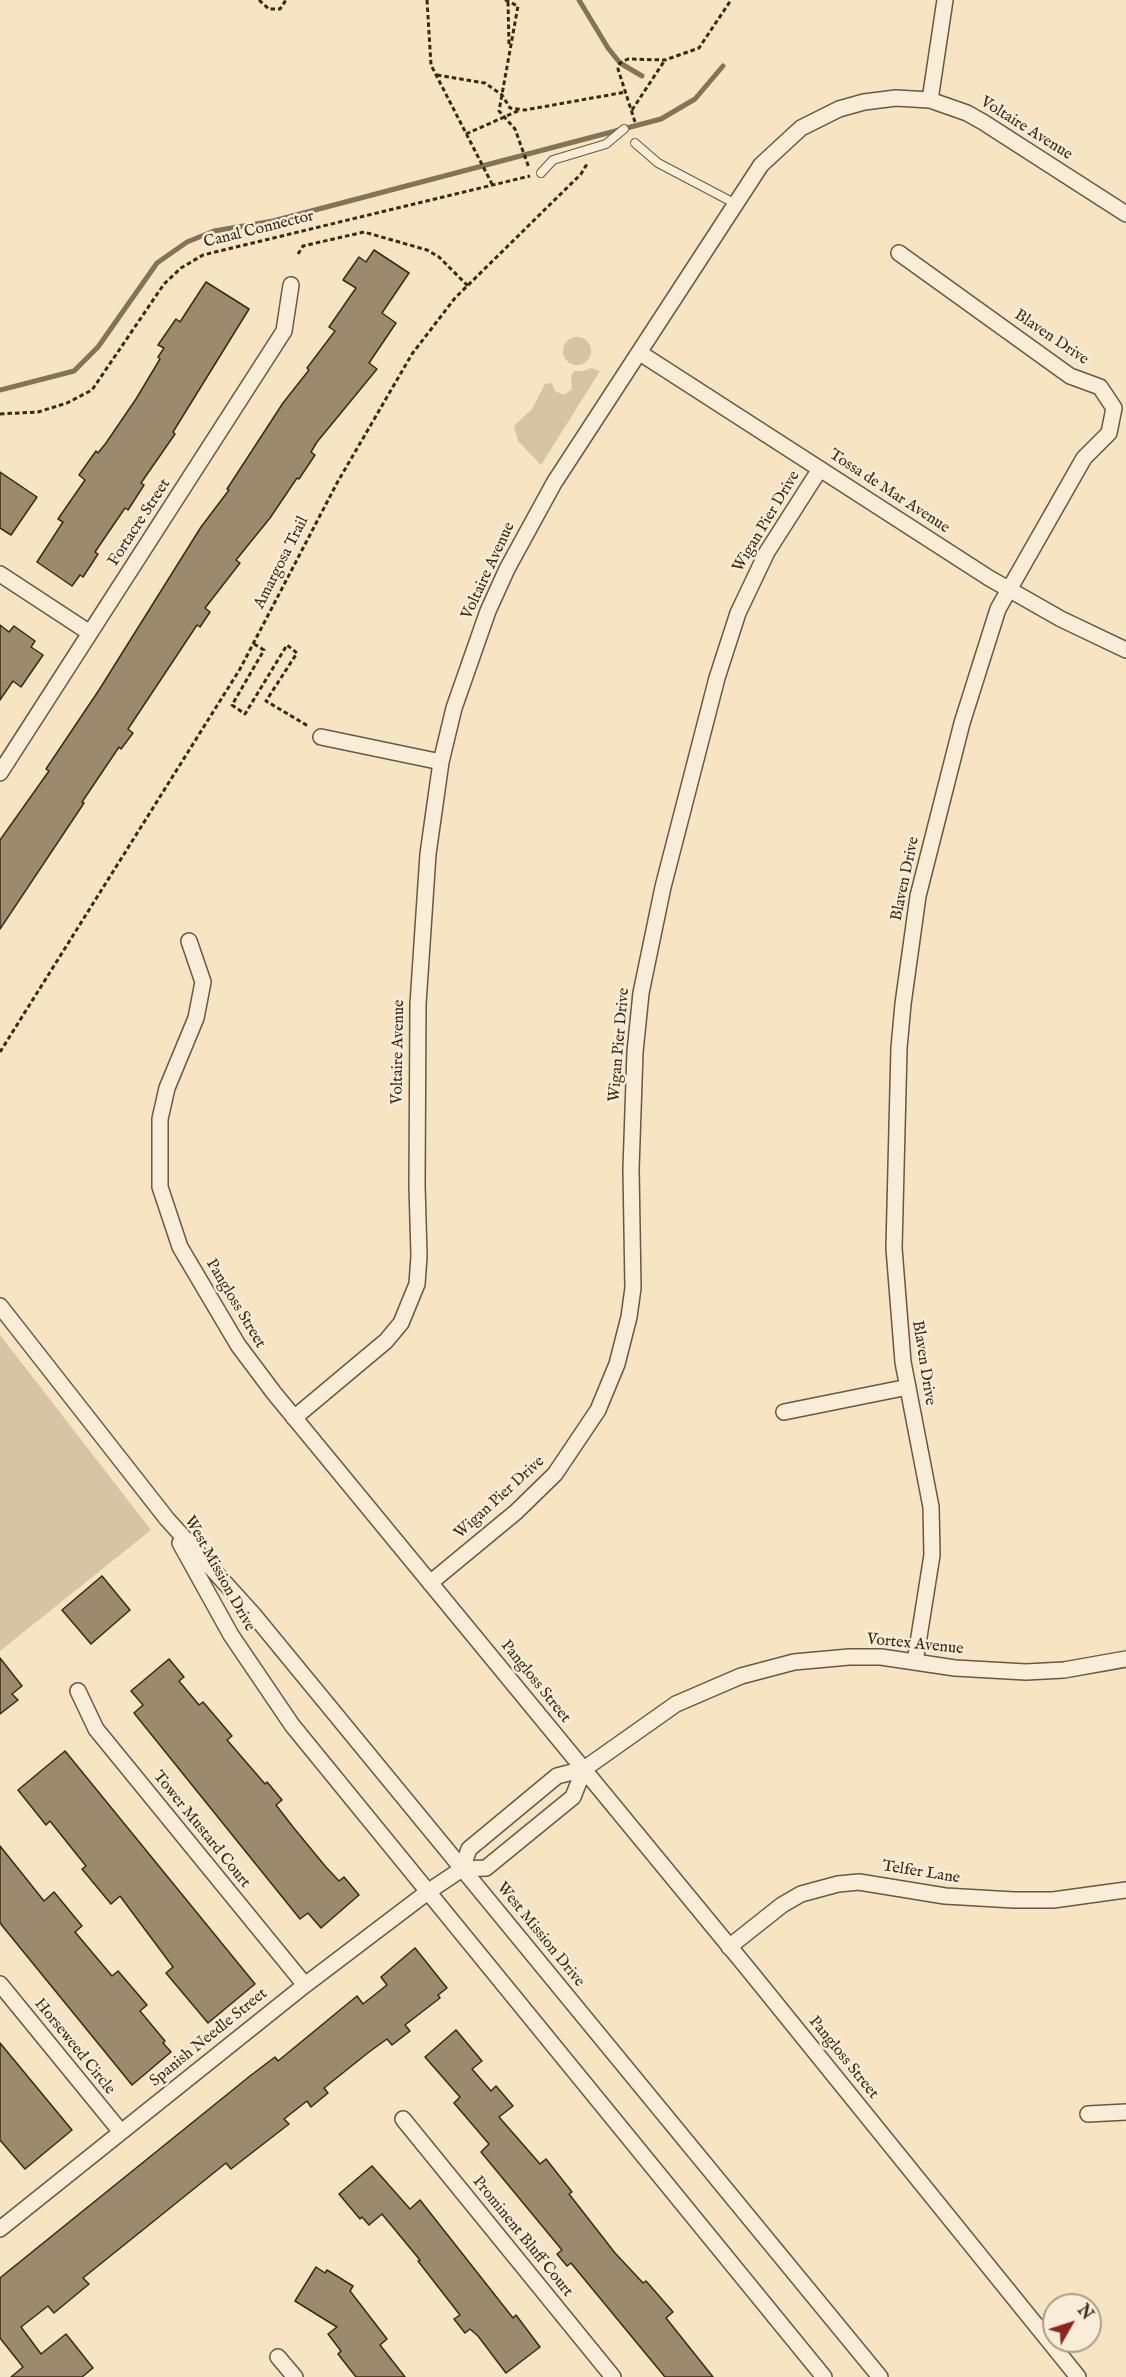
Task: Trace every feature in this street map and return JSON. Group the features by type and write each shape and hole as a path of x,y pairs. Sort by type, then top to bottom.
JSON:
{"street":[{"path":"930,100 945,0"},
{"name":"Voltaire Avenue","path":"294,1418 386,1341 401,1323 417,1284 418,1004 428,854 441,762 454,708 471,657 507,569 554,483 736,204 768,158 795,133 819,116 864,102 896,98 930,100 960,110 983,122 1126,214"},
{"name":"Blaven Drive","path":"899,253 1070,376 1100,387 1113,408 1109,434 1084,458 1008,589 989,634 962,723 918,896 903,1004 894,1248 898,1322 908,1387 928,1483 932,1529 928,1584 915,1662"},
{"name":"Fortacre Street","path":"0,773 284,331 291,285"},
{"name":"Tossa de Mar Avenue","path":"640,353 1008,589 1060,619 1126,650"},
{"name":"Wigan Pier Drive","path":"430,1583 516,1512 555,1474 598,1410 617,1364 629,1317 633,1288 631,1169 635,1052 641,993 663,886 717,678 738,613 767,552 820,469"},
{"path":"0,574 90,633"},
{"path":"316,733 441,762"},
{"name":"Pangloss Street","path":"189,941 202,981 196,1018 167,1088 160,1119 160,1187 180,1247 196,1276 214,1301 253,1368 584,1769 1078,2377"},
{"name":"West Mission Drive","path":"0,1306 167,1519 253,1614 880,2377"},
{"path":"784,1412 908,1387"},
{"name":"West Mission Drive","path":"167,1519 231,1635 292,1725 824,2377"},
{"name":"Vortex Avenue","path":"462,1869 469,1849 556,1776 584,1769 676,1704 741,1676 772,1667 821,1659 880,1657 955,1668 1026,1672 1064,1670 1126,1659"},
{"name":"Tower Mustard Court","path":"78,1691 96,1729 304,1985"},
{"name":"Vortex Avenue","path":"445,1881 462,1869 486,1868 547,1819 573,1797 584,1769"},
{"name":"Spanish Needle Street","path":"0,2229 304,1985 445,1881"},
{"name":"Telfer Lane","path":"729,1947 782,1905 801,1894 838,1884 859,1882 945,1896 1014,1900 1053,1900 1126,1890"},
{"name":"Horseweed Circle","path":"0,1984 121,2132"},
{"path":"1088,2114 1126,2112"},
{"name":"Prominent Bluff Court","path":"403,2119 614,2377"},
{"path":"278,2357 295,2377"}],"lane":[{"path":"536,174 553,160 606,144 624,129"},
{"path":"635,143 658,163 736,204"}],"path":[{"path":"259,0 269,9 280,9 286,0"},
{"path":"427,0 431,65 492,184"},
{"path":"665,60 632,112 618,69 620,63 628,59 665,60 699,48 731,0"},
{"path":"510,49 507,1 518,6 499,111 515,129 536,174"},
{"path":"437,75 485,84 501,95 510,108 521,109 626,92"},
{"path":"466,134 521,109"},
{"name":"Amargosa Trail","path":"0,1052 254,644 332,492 412,354 468,286 581,174 588,162 578,165"},
{"name":"Canal Connector","path":"0,414 38,412 67,404 92,390 165,284 181,268 203,255 536,174"},
{"path":"298,254 303,246 364,232 428,250 468,286"},
{"path":"254,644 264,650 232,705 245,714 287,645 297,653 267,701 316,733"}],"shaded area":[{"path":"577,337 587,341 591,351 587,361 577,365 567,361 563,351 567,341"},
{"path":"591,368 600,371 541,465 518,441 514,426 532,409 545,384 552,383 555,391 564,395 572,389 571,376 574,371"},
{"path":"0,1335 151,1530 0,1651"}],"building":[{"path":"374,250 409,273 382,313 396,323 369,363 377,369 317,442 311,452 315,455 299,479 297,478 270,518 236,560 240,563 205,608 210,612 200,627 197,625 128,729 133,733 121,749 119,747 0,929 0,840 49,771 46,769 99,690 201,527 229,490 227,489 283,403 335,331 329,327 356,288 343,280 359,257 366,262"},
{"path":"206,282 249,309 173,432 175,434 141,483 144,485 128,510 125,508 95,552 98,554 83,577 80,575 72,586 37,562 63,522 58,519 85,480 79,475 96,451 98,453 106,443 136,399 160,359 158,357 164,348 158,345 176,319 180,322"},
{"path":"0,472 37,497 11,535 0,528"},
{"path":"0,625 9,632 14,626 35,641 31,647 43,655 21,687 13,681 0,700"},
{"path":"102,1576 130,1610 91,1644 62,1610"},
{"path":"0,1658 22,1686 12,1694 18,1700 0,1714"},
{"path":"169,1659 184,1677 179,1681 199,1705 203,1702 232,1736 227,1740 282,1800 276,1805 293,1827 339,1881 344,1877 359,1895 321,1928 308,1913 300,1919 134,1713 143,1705 131,1691"},
{"path":"65,1751 255,1984 208,2023 166,1973 173,1967 120,1896 111,1904 82,1869 86,1866 50,1821 46,1825 18,1790"},
{"path":"0,1846 44,1901 54,1892 82,1926 75,1932 112,1976 118,1971 147,2005 140,2011 165,2041 163,2043 171,2052 132,2085 0,1923"},
{"path":"415,1948 447,1988 438,1995 440,1998 405,2025 410,2031 392,2045 387,2039 369,2052 324,2088 328,2093 311,2107 307,2101 284,2119 289,2124 231,2169 226,2163 83,2278 89,2284 54,2313 48,2306 21,2327 41,2354 66,2334 93,2368 82,2377 11,2377 23,2367 0,2338 0,2278 275,2057 278,2061 357,1996 363,2004 387,1985 381,1977"},
{"path":"456,2030 482,2061 472,2069 491,2091 496,2086 513,2106 499,2117 540,2164 546,2159 572,2192 569,2194 615,2253 643,2283 646,2281 673,2312 666,2318 713,2377 665,2377 571,2263 567,2266 557,2254 562,2250 481,2152 489,2144 454,2103 460,2097 425,2057"},
{"path":"0,2043 72,2130 25,2169 0,2140"},
{"path":"372,2166 410,2209 420,2200 513,2318 516,2315 540,2347 506,2373 478,2336 470,2329 465,2333 454,2319 460,2315 418,2261 420,2260 382,2214 369,2225 362,2217 360,2219 339,2194"},
{"path":"316,2267 325,2273 327,2270 353,2286 350,2291 387,2339 380,2345 405,2377 356,2377 338,2354 341,2351 328,2334 337,2327 295,2301"}],"waterway":[{"path":"579,0 608,48 620,63 642,76"},
{"path":"0,390 74,371 98,347 157,263 187,242 214,231 273,221 661,119 695,99 723,66"}]}
